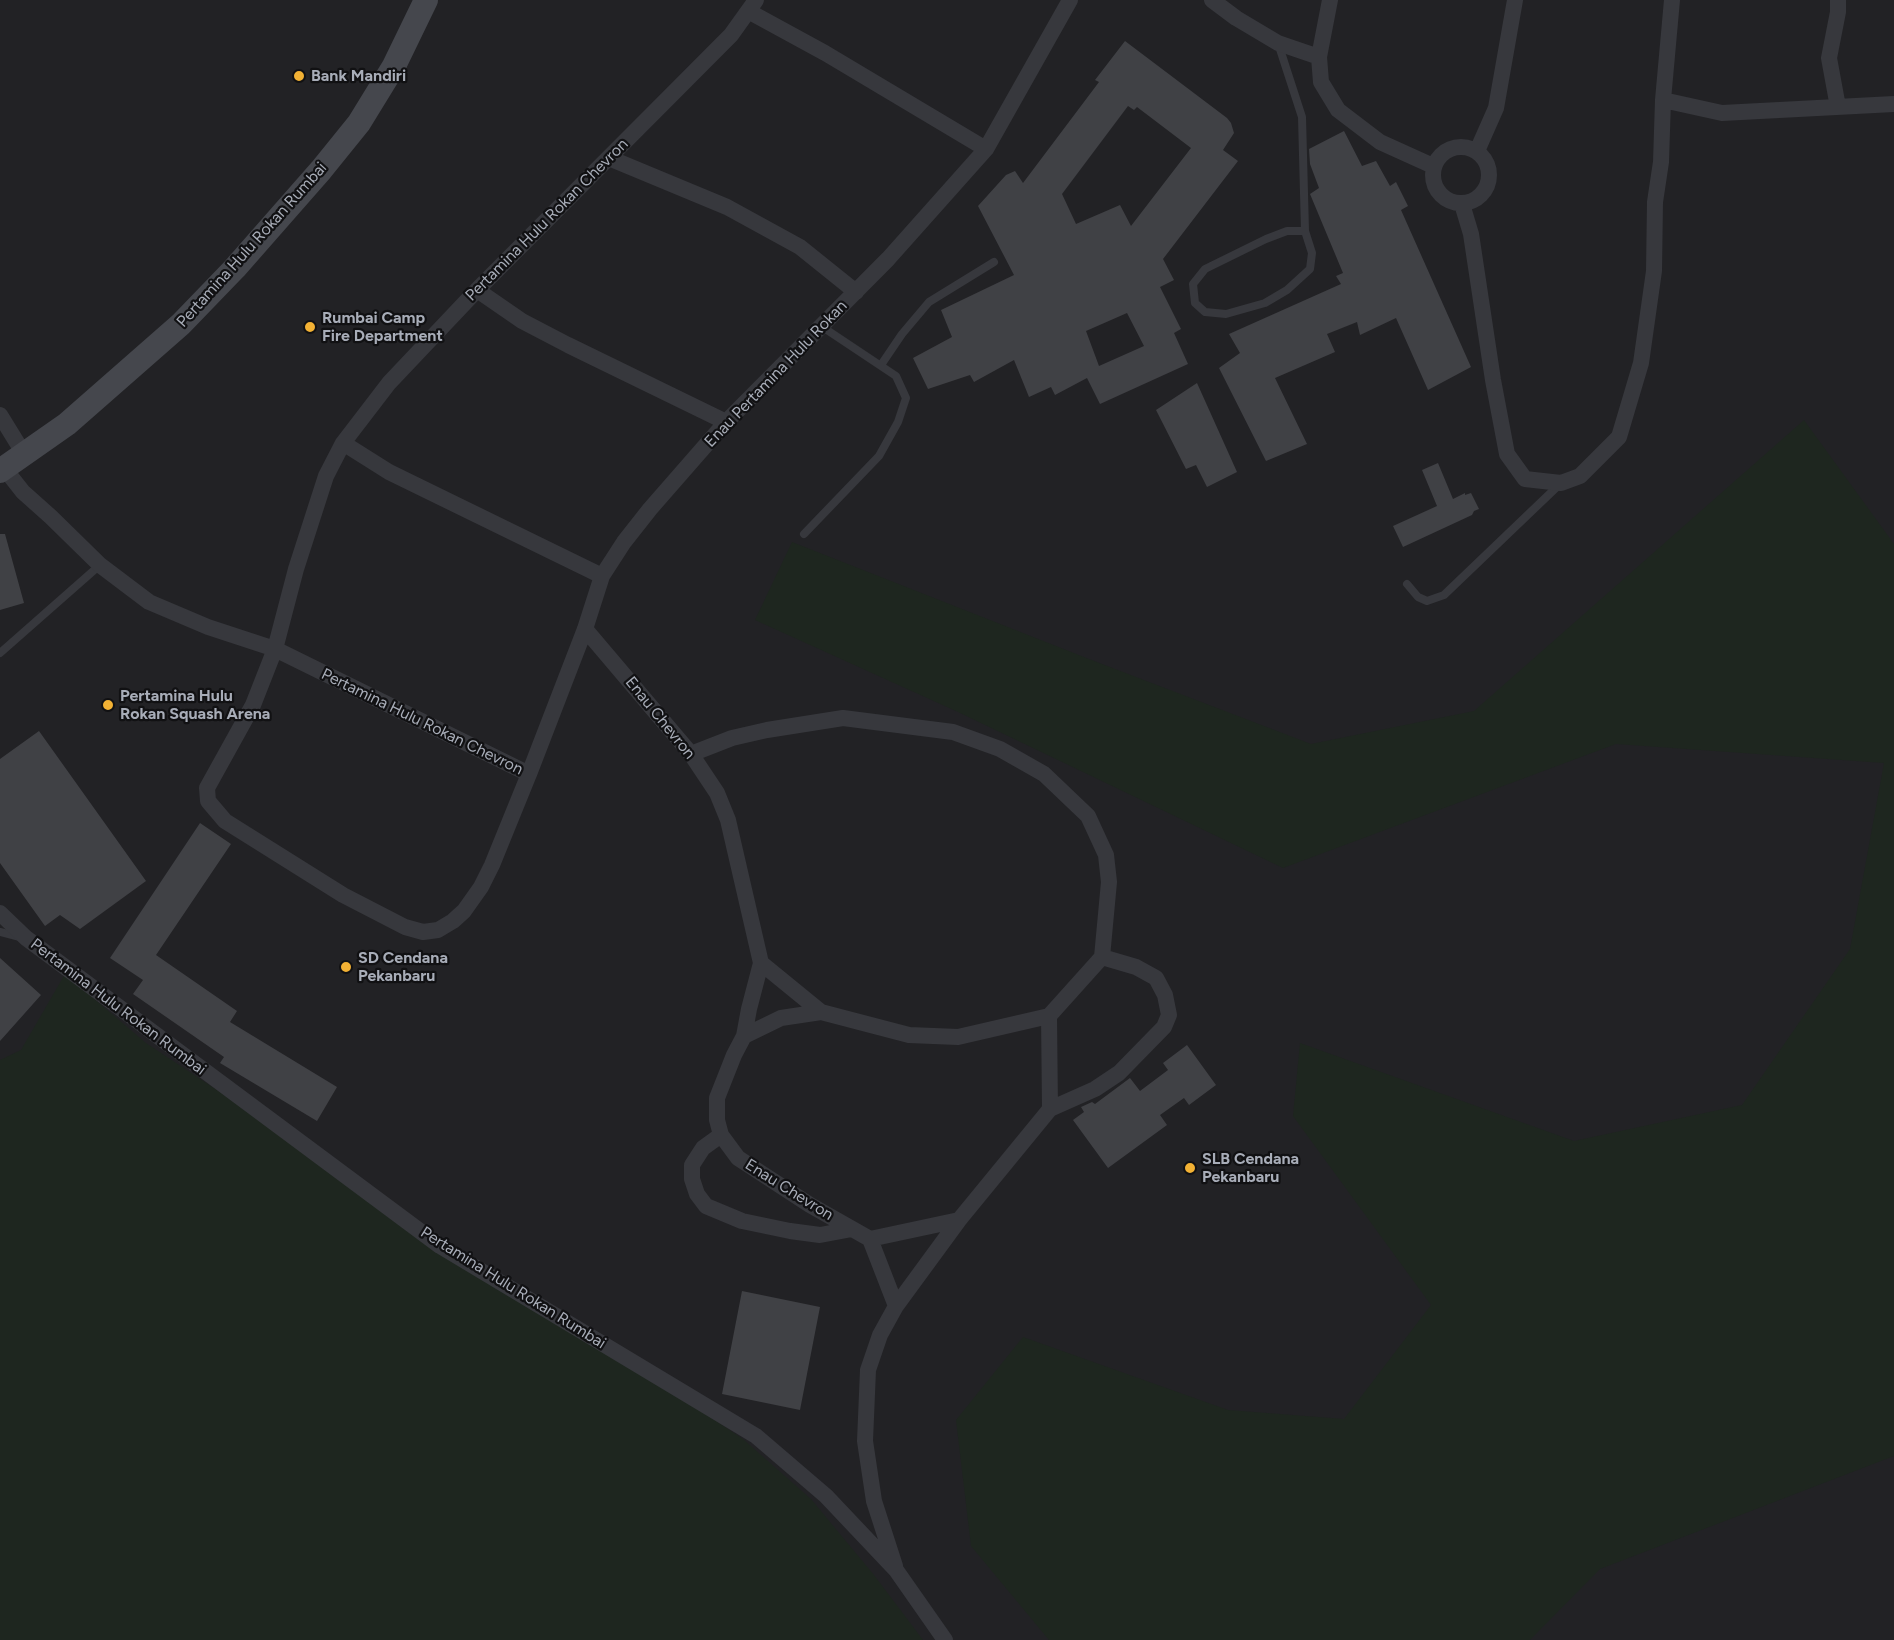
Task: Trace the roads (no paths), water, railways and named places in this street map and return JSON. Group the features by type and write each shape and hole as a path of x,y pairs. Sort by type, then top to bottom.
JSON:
{"street":[{"name":"Pertamina Hulu Rokan Rumbai","path":"2,470 67,424 181,324 235,268 321,170 358,123 394,66 426,0"},
{"name":"Enau Pertamina Hulu Rokan","path":"529,774 585,629 602,576 624,542 726,422 888,259 986,149 1070,0"},
{"path":"1212,0 1236,18 1278,43 1319,57"},
{"path":"1330,0 1319,57 1322,82 1338,110 1380,142 1433,166"},
{"path":"1477,151 1496,108 1515,0"},
{"path":"1462,204 1472,234 1493,380 1507,454 1525,478 1561,483 1580,476 1619,437 1641,363 1654,271 1654,202 1661,162 1663,100 1672,0"},
{"path":"1838,0 1838,12 1829,58 1838,107"},
{"path":"752,5 825,53 986,149"},
{"name":"Pertamina Hulu Rokan Chevron","path":"2,470 100,565 149,602 208,627 275,648 529,774 481,887 464,911 453,921 438,930 423,932 405,927 344,895 225,821 208,801 207,788 253,705 275,648 296,569 326,476 343,443 389,383 477,290 731,35 752,5"},
{"path":"1663,100 1722,113 1894,104"},
{"path":"1460,146 1477,151 1486,162 1489,176 1485,190 1475,200 1462,204 1444,199 1433,184 1433,166 1443,152 1460,146"},
{"path":"609,158 727,207 800,247 856,292"},
{"path":"477,290 522,321 726,422"},
{"path":"0,415 24,454"},
{"path":"343,443 398,476 602,576"},
{"name":"Enau Chevron","path":"585,629 692,754 717,793 728,820 761,963 744,1036 717,1098 717,1120 721,1135 738,1158 810,1205 870,1239"},
{"path":"692,754 741,736 843,718 953,732 1000,749 1044,774 1088,816 1106,855 1108,882 1102,957 1048,1016 958,1037 909,1035 821,1012 781,1018 744,1036"},
{"name":"Pertamina Hulu Rokan Rumbai","path":"0,914 26,938 440,1246 756,1436 826,1496 896,1570 945,1640"},
{"path":"896,1570 874,1501 865,1441 868,1370 880,1335 896,1306 959,1220 1050,1109 1095,1089 1119,1073 1164,1027 1169,1015 1165,995 1156,978 1136,967 1102,957"},
{"path":"761,963 821,1012"},
{"path":"1048,1016 1050,1109"},
{"path":"721,1135 703,1148 692,1165 692,1179 697,1194 706,1206 742,1221 790,1231 820,1235 852,1229"},
{"path":"896,1306 870,1239 959,1220"}],"lane":[{"path":"1278,43 1302,117 1305,231 1312,253 1310,269 1287,290 1265,303 1226,314 1205,312 1195,303 1193,284 1205,269 1287,231 1305,231"},
{"path":"881,365 902,334 929,302 994,262"},
{"path":"804,534 879,456 898,422 906,398 896,376 822,326"},
{"path":"1407,584 1418,597 1427,601 1444,595 1561,483"},
{"path":"0,653 100,565"},
{"path":"0,932 26,938"}],"place":[{"name":"Bank Mandiri","path":"299,76"},
{"name":"Rumbai Camp Fire Department","path":"310,327"},
{"name":"Pertamina Hulu Rokan Squash Arena","path":"108,705"},
{"name":"SD Cendana Pekanbaru","path":"346,967"},
{"name":"SLB Cendana Pekanbaru","path":"1190,1168"}]}
